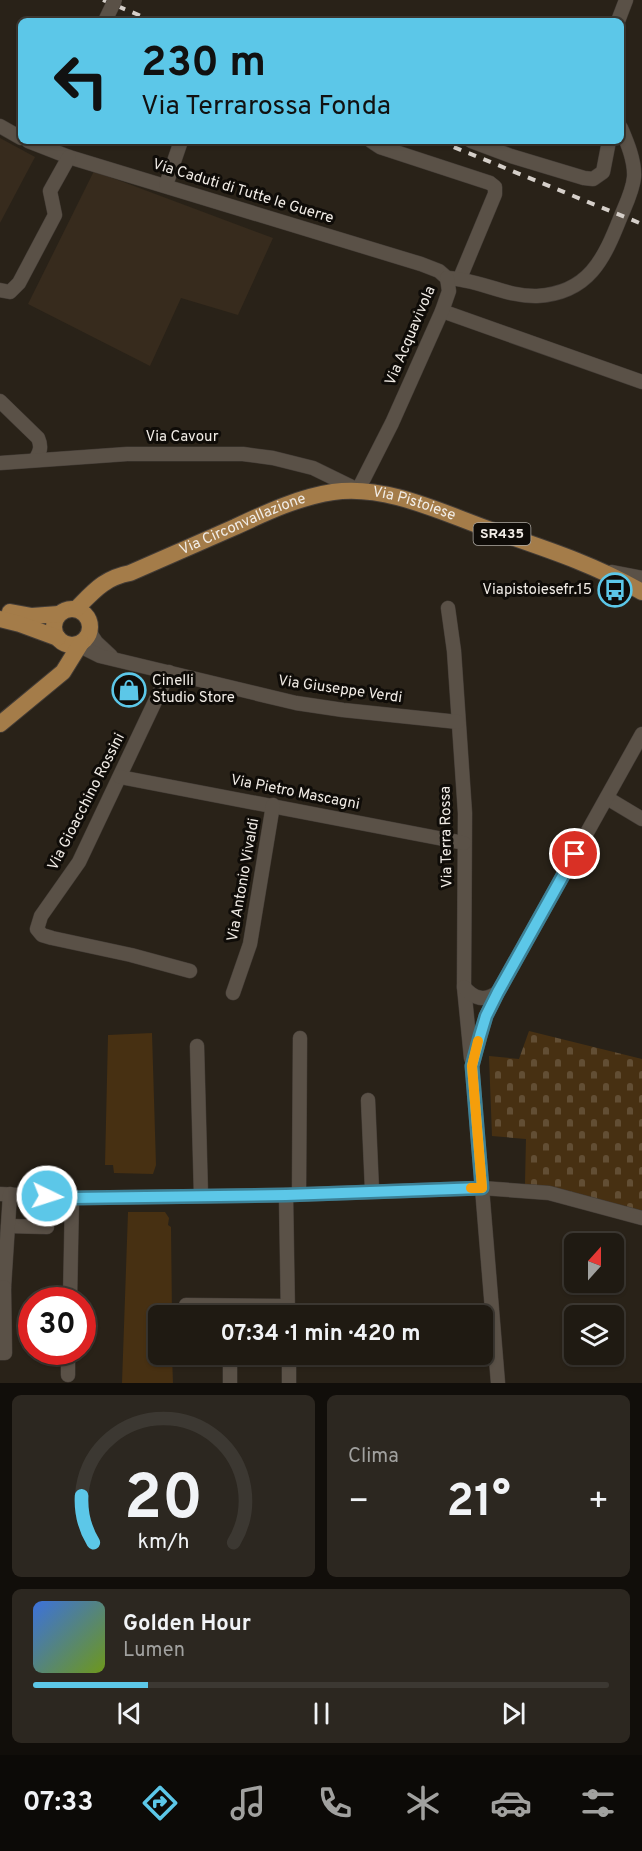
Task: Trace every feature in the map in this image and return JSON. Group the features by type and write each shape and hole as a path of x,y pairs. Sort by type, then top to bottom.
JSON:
{"main road":[{"name":"Via Pistoiese","path":"358,490 380,493 420,504 603,570 642,592"},
{"name":"Via Circonvallazione","path":"0,610 32,616 59,614 66,610 76,609 112,577 130,573 278,508 332,492 358,490"},
{"name":"Via Circonvallazione","path":"0,724 54,680 68,665 87,632 102,595 130,573"},
{"path":"0,619 20,624 69,645 87,632 82,612 76,609"},
{"path":"54,680 59,664 59,640 54,624 59,614"}],"street":[{"path":"106,18 115,0"},
{"path":"619,18 626,0"},
{"path":"0,126 18,136"},
{"path":"454,278 514,294 537,296 558,293 580,282 595,269 616,228 632,187 634,175 624,137"},
{"name":"Via Caduti di Tutte le Guerre","path":"35,144 69,157 421,264 454,278"},
{"path":"166,185 180,144"},
{"name":"Via Acquavivola","path":"358,490 392,423 454,278 495,194 495,187 490,183 376,144"},
{"path":"483,144 563,172 593,179 603,172 608,144"},
{"path":"0,290 10,292 16,288 40,244 55,215 50,191 69,157"},
{"path":"442,310 642,382"},
{"path":"0,401 38,438 41,444 40,452 35,460"},
{"name":"Via Cavour","path":"0,463 127,454 243,454 273,458 313,468 358,490"},
{"name":"Via Pistoiese","path":"603,570 642,578"},
{"name":"Via Terra Rossa","path":"448,608 454,651 465,813 464,987 498,1383"},
{"name":"Via Giuseppe Verdi","path":"87,632 86,649 94,654 303,704 458,722"},
{"name":"Via Gioacchino Rossini","path":"169,672 75,869 41,916 37,929 42,935 52,938 189,970"},
{"path":"472,1066 486,1016 498,992 642,734"},
{"name":"Via Pietro Mascagni","path":"120,777 464,843"},
{"path":"607,798 642,819"},
{"name":"Via Antonio Vivaldi","path":"233,993 250,944 273,805"},
{"path":"464,987 473,997 478,998 488,998 498,992"},
{"path":"288,1305 300,1038"},
{"path":"197,1046 201,1196"},
{"path":"368,1100 372,1190"},
{"path":"0,1353 5,1353 2,1291 8,1226 5,1194 72,1198 482,1188 549,1193 642,1218"},
{"path":"8,1226 47,1227 47,1196"},
{"path":"70,1287 72,1198"},
{"path":"68,1365 68,1375"},
{"path":"230,1365 230,1383"},
{"path":"289,1365 289,1383"}],"shaded area":[{"path":"0,138 35,157 0,223"},
{"path":"94,171 273,238 238,315 181,298 150,366 28,304"}],"green space":[{"path":"529,1031 642,1059 642,1213 525,1184 526,1139 492,1136 489,1056 519,1059"},
{"path":"152,1033 156,1165 153,1174 114,1173 113,1165 105,1165 108,1035"},
{"path":"128,1212 165,1212 169,1218 168,1225 171,1227 172,1305 148,1305 148,1365 172,1365 173,1383 122,1383"}],"railway":[{"path":"103,0 146,18"},
{"path":"446,144 642,224"}],"slow traffic":[{"path":"471,1188 482,1188 472,1066 478,1041"}],"place":[{"name":"Viapistoiesefr.15","path":"615,590"},
{"name":"Cinelli Studio Store","path":"129,690"}],"route":[{"path":"47,1196 72,1198 286,1195 372,1190 482,1188 472,1066 480,1036 486,1016 498,992 575,854"}]}
